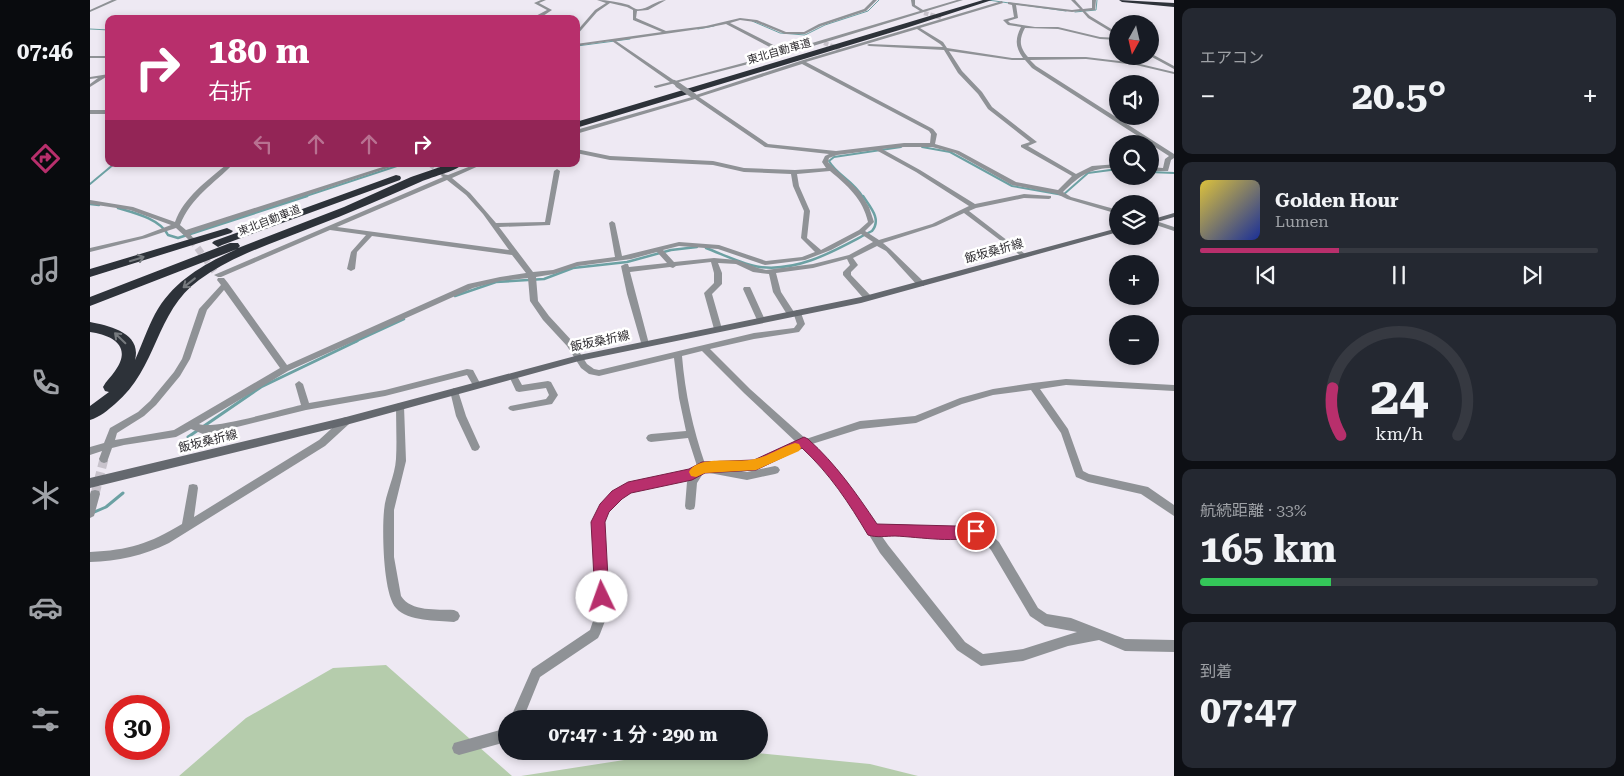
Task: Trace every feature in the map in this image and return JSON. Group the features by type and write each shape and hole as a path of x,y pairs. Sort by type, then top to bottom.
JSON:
{"highway":[{"name":"東北自動車道","path":"580,118 977,0"},
{"path":"1122,0 1174,5"},
{"name":"東北自動車道","path":"580,124 995,1"},
{"path":"90,273 428,167"},
{"name":"東北自動車道","path":"90,291 293,215 429,167"},
{"name":"東北自動車道","path":"90,302 450,167"},
{"path":"90,414 111,399 136,372 162,311 169,301 189,282 219,263 424,176"},
{"path":"90,327 106,329 116,333 124,339 128,353 123,371 113,384 90,404"}],"main road":[{"path":"1159,219 1174,215"},
{"name":"飯坂桑折線","path":"90,482 346,421 579,358 868,298 1109,232"}],"street":[{"path":"90,11 115,0"},
{"path":"543,15 550,10 536,3 544,0"},
{"path":"599,0 628,6 635,10 647,9 664,0"},
{"path":"580,45 615,42 666,31 706,27 748,19 785,32 805,33 820,25 865,10 875,0"},
{"path":"914,0 913,5 922,12"},
{"path":"656,87 785,53 961,0"},
{"path":"1073,0 1109,30"},
{"path":"580,131 918,28 995,1 1014,5 1084,11 1094,9 1094,0"},
{"path":"580,30 596,11 610,2"},
{"path":"1014,5 1016,18 1005,21 1009,24 1058,28 1100,38 1109,38"},
{"path":"635,10 634,19 666,31"},
{"path":"727,23 785,53"},
{"path":"1024,26 1017,37 1017,42 1018,48 1026,59 1045,75 1174,156"},
{"path":"918,28 939,39 960,72 980,93 990,108 1034,142 1023,146 1076,176"},
{"path":"615,42 767,146 836,153 878,150 908,144 932,145 956,152 1014,184 1064,195 1109,209"},
{"path":"865,44 947,50 1026,59 1086,58 1136,64 1174,73"},
{"path":"90,57 105,57"},
{"path":"1159,59 1174,68"},
{"path":"802,62 931,130 934,134 932,145"},
{"path":"90,78 105,76"},
{"path":"90,86 105,77"},
{"path":"90,112 105,112"},
{"path":"878,150 918,171 974,206"},
{"path":"580,152 610,158 713,163 744,170 794,172 831,169"},
{"path":"90,451 124,441 176,432 192,425 285,369 471,286 500,279 532,280 577,264 623,262 673,266 714,260 737,262 756,270 820,254 864,234 871,222 868,211 850,185 825,162 825,159 836,153"},
{"path":"1159,170 1166,170 1168,159 1174,156"},
{"path":"1064,195 1076,176 1084,170 1096,166 1109,166"},
{"path":"90,250 177,225 184,208 227,167"},
{"path":"90,202 131,208 177,225 188,235 388,167"},
{"path":"285,369 216,273 330,228 446,176 472,167"},
{"path":"494,225 548,224 557,171"},
{"path":"794,172 796,186 807,211 804,238 820,254"},
{"path":"446,176 468,194 516,253 532,280 534,302 570,344 587,370 599,373 754,336 796,330 801,324 777,292 766,268"},
{"path":"623,262 679,244 710,245 766,268 813,266 849,257 877,242 934,225 974,206 1024,196 1064,195"},
{"path":"966,211 1023,256"},
{"path":"612,223 645,344"},
{"path":"1159,224 1174,229"},
{"path":"350,269 354,252 385,225"},
{"path":"330,228 516,253"},
{"path":"864,234 888,250 921,284"},
{"path":"661,251 673,266"},
{"path":"849,257 854,265 847,272 847,275 868,298"},
{"path":"714,260 718,273 718,284 708,293 718,329"},
{"path":"104,460 113,431 147,408 177,374 186,359 203,310 225,285"},
{"path":"747,289 761,320"},
{"path":"705,349 825,462 847,489 884,549 961,646 980,660 1023,655 1068,640 1099,634"},
{"path":"678,354 679,379 690,434 702,468"},
{"path":"192,425 203,430 306,407 385,393 467,372 470,372 477,385"},
{"path":"513,376 519,389 548,384 554,395 549,402 513,408"},
{"path":"520,710 536,673 594,634 599,621 602,597 598,522 604,508 617,495 628,488 692,474 702,468 756,465 804,442 860,425 916,419 960,401 993,392 1066,382 1174,388"},
{"path":"299,384 306,407"},
{"path":"1033,386 1064,432 1079,474 1088,478 1144,490 1174,511"},
{"path":"454,391 461,416 475,447"},
{"path":"400,406 401,461 389,510 389,557 396,598 398,603 404,608 420,613 454,616"},
{"path":"90,557 127,555 146,550 322,443 346,421"},
{"path":"651,438 690,434"},
{"path":"702,468 716,473 747,476 775,470"},
{"path":"690,506 692,482 702,468"},
{"path":"187,526 193,488"},
{"path":"91,510 95,494"},
{"path":"873,531 976,531 984,535 995,546 1034,612 1045,620 1070,624 1125,645 1174,646"},
{"path":"460,748 498,738"}],"green space":[{"path":"386,665 512,776 179,776 246,718 333,668"},
{"path":"768,754 870,764 918,776 521,776 624,760 768,760"}],"waterway":[{"path":"752,21 780,33 805,35 825,25 868,11 879,0"},
{"path":"988,0 1066,11"},
{"path":"1075,12 1096,10 1097,0"},
{"path":"698,29 714,26"},
{"path":"90,29 105,30"},
{"path":"580,46 630,39"},
{"path":"863,197 855,186 836,170 829,161 834,157 901,147"},
{"path":"922,147 950,152 1012,186 1063,195 1088,173 1109,170"},
{"path":"90,184 110,167"},
{"path":"303,197 394,167"},
{"path":"1159,172 1174,173"},
{"path":"118,208 153,221 164,229 168,235 178,238 307,196"},
{"path":"706,248 740,262 760,267 775,268 804,263 832,252 872,231 875,227 875,218 872,209 863,196"},
{"path":"90,204 99,205"},
{"path":"455,296 496,282 544,279 573,268 627,262 671,250 697,247"},
{"path":"354,342 404,319"},
{"path":"188,437 261,387 357,341"},
{"path":"90,514 106,507 123,493"}],"tunnel":[{"path":"924,13 942,18"},
{"path":"824,43 840,49"},
{"path":"434,167 444,175"},
{"path":"191,239 215,272"},
{"path":"95,494 104,459"}],"slow traffic":[{"path":"696,472 702,468 756,465 795,448"}],"route":[{"path":"602,597 598,522 604,508 617,495 628,488 692,474 702,468 756,465 804,442 825,462 847,489 873,531 976,531"}]}
